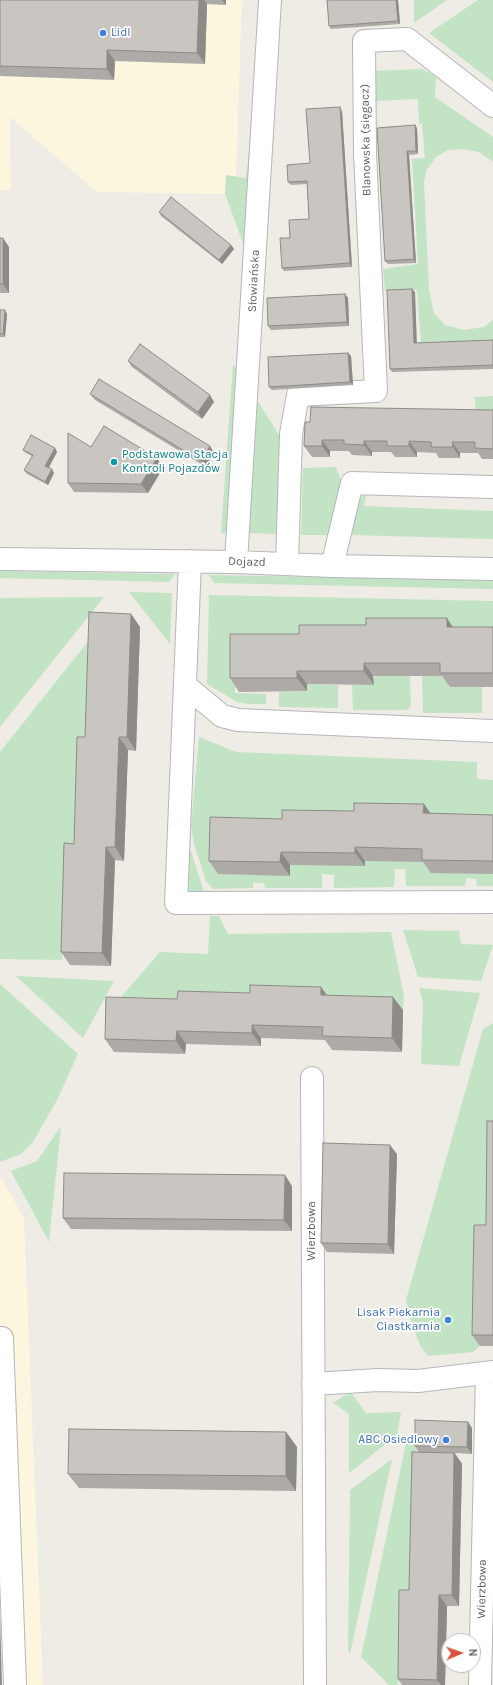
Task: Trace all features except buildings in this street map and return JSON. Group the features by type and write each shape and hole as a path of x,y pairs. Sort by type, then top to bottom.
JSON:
{"street":[{"name":"Słowiańska","path":"236,562 270,0"},
{"name":"Blanowska (sięgacz)","path":"287,564 291,434 298,395 376,391 365,153 364,41 407,38 493,106"},
{"path":"332,566 352,483 493,487"},
{"name":"Dojazd","path":"0,559 190,561 332,566 493,569"},
{"path":"190,561 176,903 493,902"},
{"path":"186,686 222,716 238,720 493,731"},
{"name":"Wierzbowa","path":"312,1078 315,1685"},
{"path":"0,1338 2,1338 15,1685"},
{"name":"Wierzbowa","path":"313,1384 378,1380 418,1381 490,1373 489,1484 480,1685"}],"shaded area":[{"path":"0,0 242,0 236,177 226,175 225,194 97,192 10,117 11,190 0,190"},
{"path":"0,1179 2,1179 24,1218 43,1685 0,1685"}],"green space":[{"path":"414,0 447,0 414,23"},
{"path":"478,0 493,0 493,82 429,33"},
{"path":"423,69 436,77 435,97 493,137 493,162 479,152 462,149 448,150 436,157 426,171 424,183 429,290 434,313 445,325 464,330 484,327 493,320 493,341 421,343 417,290 385,291 383,269 418,264 412,159 425,158 422,124 419,124 418,99 374,101 372,71"},
{"path":"253,115 244,246 225,194 226,175 246,178"},
{"path":"233,364 238,371 227,533 221,533"},
{"path":"493,396 493,418 476,418 475,397"},
{"path":"257,400 281,438 277,534 246,533"},
{"path":"336,467 341,480 329,535 301,535 303,468"},
{"path":"366,494 364,506 493,511 493,539 350,535 359,500"},
{"path":"0,571 175,574 169,582 0,578"},
{"path":"209,575 493,580 493,589 214,583"},
{"path":"129,592 172,593 170,644"},
{"path":"209,595 493,601 493,637 235,644 235,693 266,694 266,704 249,704 237,702 207,684"},
{"path":"104,597 0,727 0,598"},
{"path":"90,639 88,743 76,850 66,850 62,960 0,959 0,752"},
{"path":"374,676 410,676 411,706 406,710 353,710 352,685 373,685"},
{"path":"422,676 450,676 450,687 482,687 482,713 423,713"},
{"path":"307,684 338,685 338,708 279,707 279,692 306,691"},
{"path":"199,737 236,752 477,762 477,779 493,780 493,886 477,886 476,879 466,878 465,886 406,886 405,869 395,869 394,887 334,888 334,875 322,874 322,888 265,888 264,883 253,883 253,888 213,889 206,881 194,844 191,826"},
{"path":"186,836 204,892 190,891 186,887"},
{"path":"210,916 219,916 228,934 391,932 404,996 403,1010 330,1008 115,1010 121,997 160,952 208,954"},
{"path":"403,930 459,931 461,944 493,945 481,981 418,977"},
{"path":"16,976 114,981 83,1038"},
{"path":"0,984 78,1054 57,1100 33,1142 21,1154 0,1162"},
{"path":"419,988 480,993 459,1066 421,1064 423,1003"},
{"path":"493,1023 493,1236 481,1236 480,1346 473,1352 428,1356 420,1345 411,1322 406,1300 483,1029"},
{"path":"61,1126 49,1242 11,1171 37,1161"},
{"path":"351,1393 366,1413 401,1412 397,1435 349,1473 349,1414 333,1403"},
{"path":"418,1433 414,1597 403,1597 398,1685 389,1685 361,1657 406,1443"},
{"path":"392,1459 350,1654 348,1650 350,1490"}],"place":[{"name":"Lidl","path":"103,33"},
{"name":"Podstawowa Stacja Kontroli Pojazdów","path":"114,462"},
{"name":"Lisak Piekarnia Ciastkarnia","path":"448,1320"},
{"name":"ABC Osiedlowy","path":"446,1440"}]}
